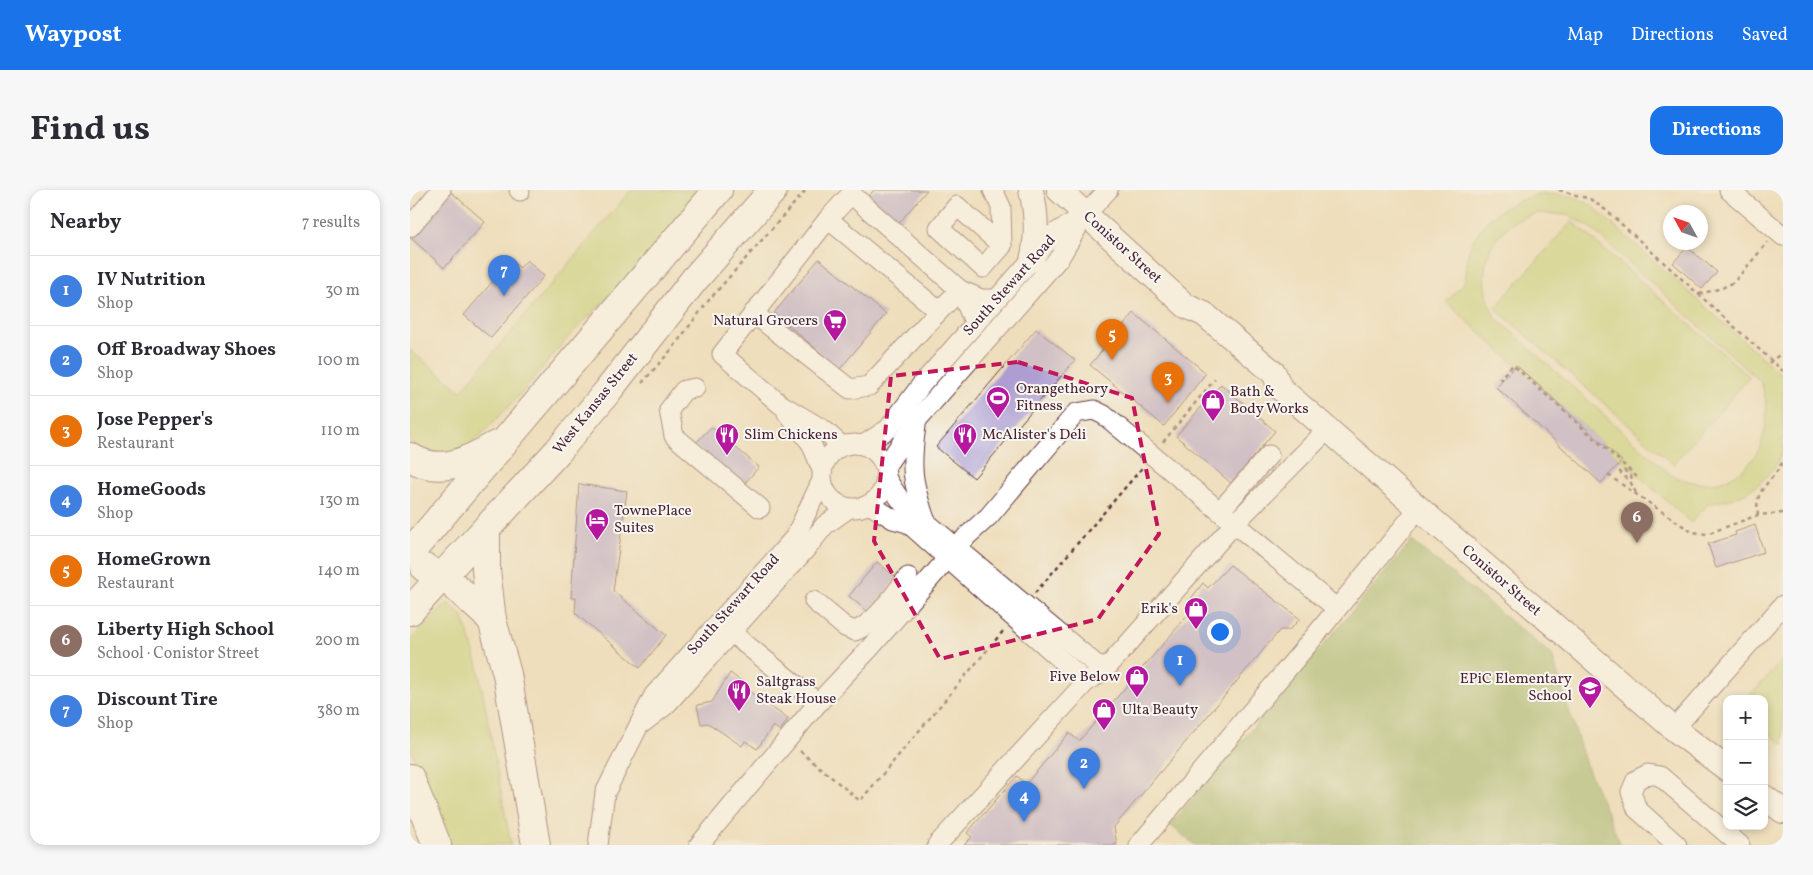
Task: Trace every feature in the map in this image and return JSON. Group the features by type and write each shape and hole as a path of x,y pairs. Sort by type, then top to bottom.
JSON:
{"highway":[{"path":"410,553 718,190"},
{"name":"West Kansas Street","path":"410,610 558,451 607,392 694,280 773,190"},
{"path":"410,457 419,463 434,466 451,466 468,461 510,437"},
{"path":"410,529 512,502"},
{"path":"486,529 486,570 492,620 507,674 536,845"},
{"path":"410,568 426,569 442,576 492,620"},
{"path":"410,778 437,845"}],"main road":[{"path":"1031,190 1037,224 1037,240 1032,260"},
{"name":"Conistor Street","path":"1059,190 1186,306 1195,326 1263,385 1280,388 1326,430 1674,729 1723,766"},
{"path":"1768,800 1783,811"}],"street":[{"path":"410,227 441,190"},
{"path":"753,313 850,389 869,386 938,311 983,268 1002,246 1002,207 993,190"},
{"path":"1085,215 1108,190"},
{"path":"1729,190 1777,238"},
{"path":"842,446 824,430 780,404 722,354 828,219 853,192 960,290 981,299 997,299"},
{"path":"983,268 939,228 957,206 1002,246"},
{"name":"South Stewart Road","path":"863,445 888,429 922,384 1055,234 1085,215"},
{"name":"South Stewart Road","path":"886,473 916,420 1060,257 1085,215"},
{"path":"828,219 938,311"},
{"path":"960,290 976,324"},
{"path":"695,388 684,390 669,410 674,436 760,508"},
{"path":"780,404 811,443 830,499 849,508 869,504 877,498 886,473"},
{"path":"699,845 818,704 952,554 989,516 1076,413 1094,410 1104,415 1336,608"},
{"path":"916,420 911,460 915,490 926,522 952,554"},
{"path":"1228,517 1326,430"},
{"path":"822,475 826,460 842,446 863,445 873,450 880,458 898,498 913,515 926,522"},
{"path":"937,845 1086,682 1104,671 1228,517 1269,455"},
{"name":"South Stewart Road","path":"598,845 605,793 639,726 666,705 795,537 822,475"},
{"path":"869,504 893,519 908,523 952,554 1019,611 1104,671"},
{"name":"South Stewart Road","path":"725,628 825,525 849,508"},
{"path":"1139,845 1418,509"},
{"path":"814,601 845,627 854,631 863,627 876,616 908,577"},
{"path":"1674,729 1783,605"},
{"path":"1019,611 1086,682"},
{"path":"725,628 818,704"},
{"path":"1677,845 1636,809 1631,792 1636,780 1648,774 1660,776 1740,845"}],"path":[{"path":"640,385 672,349 709,300 806,190"},
{"path":"1559,190 1590,199 1607,211 1783,372"},
{"path":"1698,294 1722,288 1734,282 1777,238"},
{"path":"1770,362 1783,352"},
{"path":"1502,380 1500,378 1513,365 1620,465 1636,476 1633,478 1623,469 1620,472 1631,483 1637,494"},
{"path":"787,740 860,801 1215,379"},
{"path":"1758,515 1756,501 1759,493 1769,483 1783,460"},
{"path":"1608,475 1692,532 1700,534 1758,515 1783,513"}],"highlighted area":[{"path":"1018,362 1132,398 1159,534 1098,619 940,659 874,541 891,376"}],"green space":[{"path":"631,190 704,190 632,274 570,335 518,397 471,445 454,457 415,449 410,443 410,350 461,391"},
{"path":"1545,194 1572,196 1591,205 1783,376 1783,451 1774,468 1760,483 1747,492 1731,499 1708,504 1691,523 1446,302 1464,282 1469,251 1481,228 1489,219 1509,205 1533,196","holes":["1538,213 1568,215 1590,227 1761,382 1766,406 1765,428 1759,448 1749,464 1734,476 1716,482 1694,482 1671,475 1496,318 1486,294 1485,269 1487,257 1499,235 1516,221"]},
{"path":"1572,221 1750,377 1673,464 1495,308"},
{"path":"1412,541 1552,655 1585,762 1621,845 1195,845 1170,825"},
{"path":"448,603 463,617 477,662 511,845 449,845 410,747 410,641"},
{"path":"1783,659 1783,745 1768,732 1768,695 1751,695"}],"building":[{"path":"874,190 927,190 899,223 868,197"},
{"path":"450,191 485,222 444,268 410,237"},
{"path":"1684,250 1691,250 1717,272 1702,289 1673,263"},
{"name":"Natural Grocers","path":"819,259 886,314 840,369 774,313"},
{"path":"511,260 520,268 527,260 544,276 491,338 464,315"},
{"path":"1134,313 1206,373 1164,426 1090,365"},
{"path":"1036,329 1075,360 974,478 936,447"},
{"path":"1516,365 1622,461 1601,483 1496,387"},
{"path":"1221,384 1275,431 1231,483 1176,436"},
{"name":"Slim Chickens","path":"711,427 759,467 743,485 694,445"},
{"name":"TownePlace Suites","path":"579,484 627,491 613,591 666,635 640,668 575,613 576,598 571,598"},
{"path":"1755,525 1764,552 1716,568 1708,544 1736,535 1735,532"},
{"path":"877,562 897,578 868,612 849,596"},
{"path":"1230,565 1300,619 1289,630 1280,630 1114,827 1117,845 964,845 972,837 967,833 1017,776 1026,784 1069,733 1079,741 1196,606 1189,601 1203,583 1208,588"},
{"name":"Saltgrass Steak House","path":"730,673 745,684 743,687 788,719 780,731 773,726 757,749 745,741 742,746 708,723 701,724 697,705 712,702"}],"place":[{"name":"Discount Tire","path":"504,296"},
{"name":"Natural Grocers","path":"835,342"},
{"name":"HomeGrown","path":"1112,360"},
{"name":"Jose Pepper's","path":"1168,403"},
{"name":"Orangetheory Fitness","path":"998,419"},
{"name":"Bath & Body Works","path":"1213,422"},
{"name":"Slim Chickens","path":"727,456"},
{"name":"McAlister's Deli","path":"965,456"},
{"name":"TownePlace Suites","path":"597,541"},
{"name":"Liberty High School","path":"1637,543"},
{"name":"Erik's","path":"1196,630"},
{"name":"IV Nutrition","path":"1180,686"},
{"name":"Five Below","path":"1137,698"},
{"name":"EPiC Elementary School","path":"1590,709"},
{"name":"Saltgrass Steak House","path":"739,712"},
{"name":"Ulta Beauty","path":"1104,731"},
{"name":"Off Broadway Shoes","path":"1084,789"},
{"name":"HomeGoods","path":"1024,822"}]}
